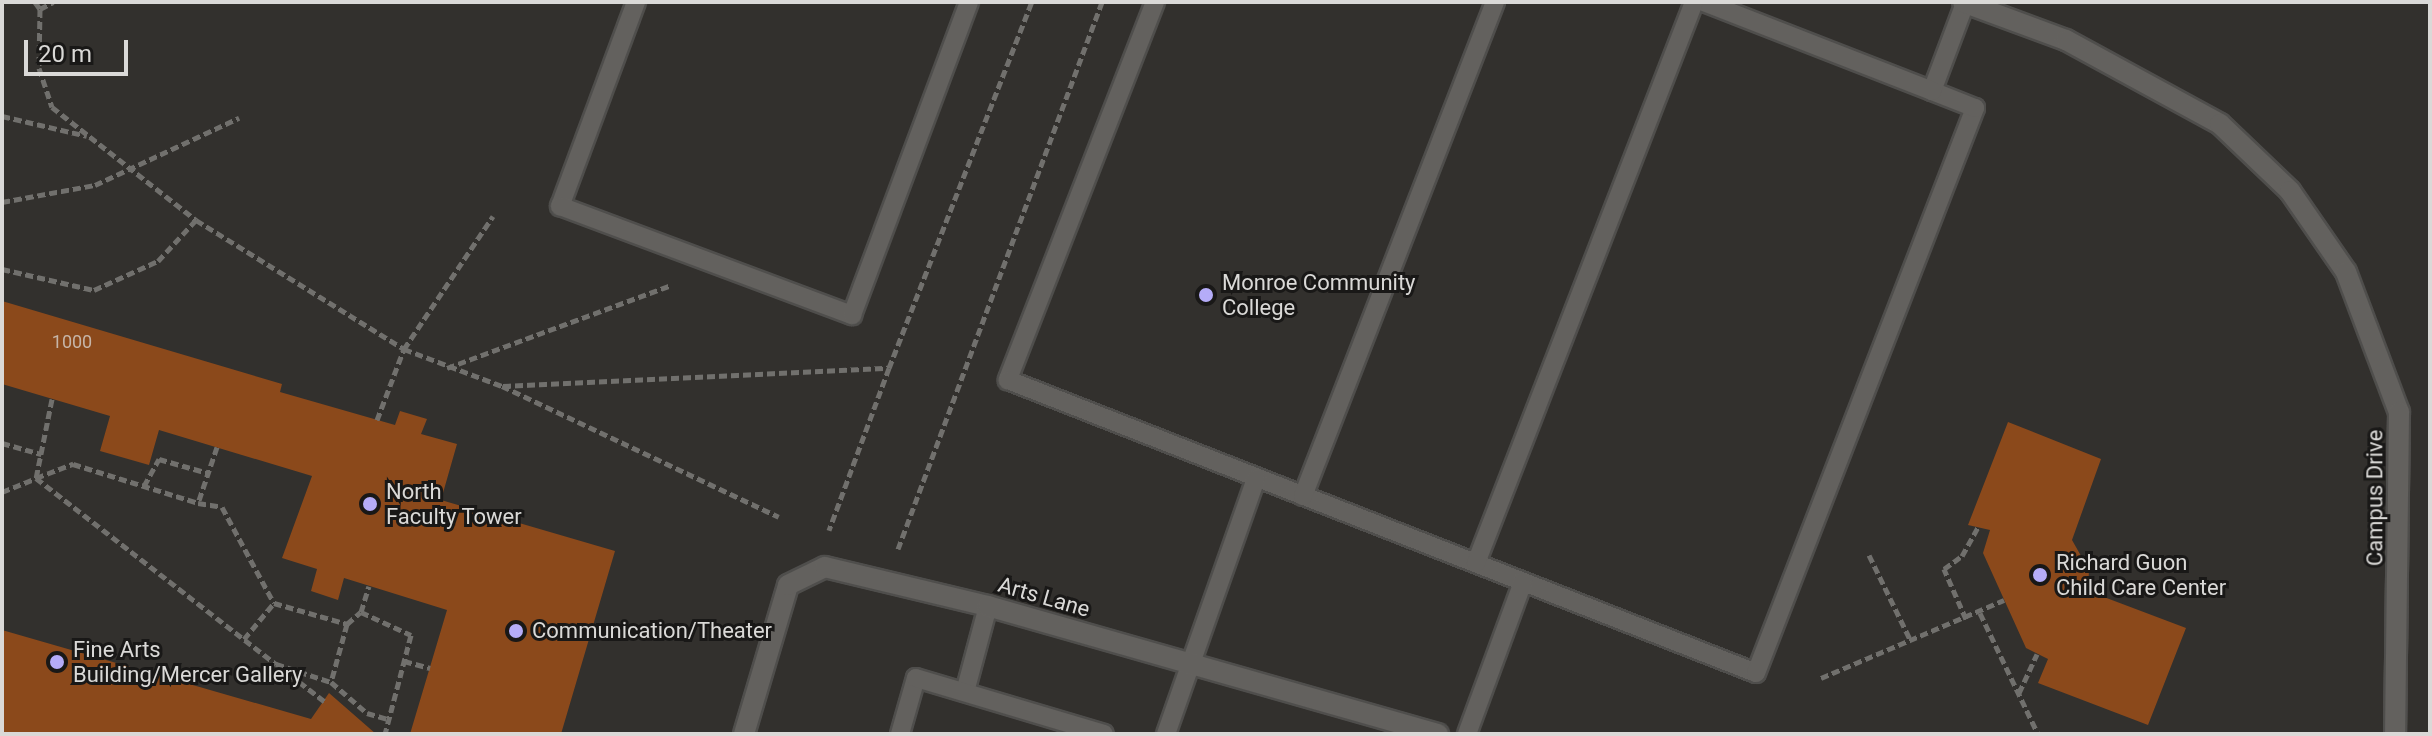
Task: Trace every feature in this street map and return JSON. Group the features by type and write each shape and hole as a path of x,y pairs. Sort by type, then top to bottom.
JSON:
{"street":[{"name":"Campus Drive","path":"1964,2 2066,40 2220,124 2290,191 2346,272 2399,412 2395,734"},
{"name":"Arts Lane","path":"744,734 788,585 825,567 988,606 1438,734"}],"lane":[{"path":"636,2 560,206 852,315 969,2"},
{"path":"1155,2 1008,380 1756,673 1975,108 1743,9 1704,2"},
{"path":"1303,496 1495,2"},
{"path":"1476,563 1694,2"},
{"path":"1932,91 1964,2"},
{"path":"1166,734 1256,478"},
{"path":"1467,734 1523,582"},
{"path":"965,692 988,606"},
{"path":"900,734 916,678 1104,734"}],"path":[{"path":"35,2 40,9 39,68 52,107 123,167 196,220 404,349 446,369 502,386 779,517"},
{"path":"40,9 53,2"},
{"path":"829,530 1032,2"},
{"path":"898,549 1102,2"},
{"path":"2,116 88,137"},
{"path":"2,202 95,185 123,167 239,118"},
{"path":"377,420 404,349 493,216"},
{"path":"2,269 94,290 158,261 196,220"},
{"path":"446,369 671,285"},
{"path":"502,386 889,368"},
{"path":"36,478 52,399"},
{"path":"2,443 41,454"},
{"path":"198,503 217,447"},
{"path":"144,486 159,459 208,473"},
{"path":"2,492 73,464 198,503 222,507 274,603 347,624"},
{"path":"36,478 324,701"},
{"path":"1966,619 1944,569 1962,556 1978,527"},
{"path":"1869,555 1911,641"},
{"path":"331,682 347,624 361,612 369,586"},
{"path":"1821,678 1966,619 2004,600"},
{"path":"244,639 274,603"},
{"path":"361,612 411,635 385,734"},
{"path":"1980,613 2038,734"},
{"path":"2019,694 2037,654"},
{"path":"404,661 430,668"},
{"path":"276,664 331,682 367,713 388,719"}],"building":[{"path":"2,301 282,384 280,392 395,425 400,411 427,419 421,434 457,444 441,500 615,551 561,734 410,734 447,610 344,578 338,600 311,591 317,569 282,558 312,476 159,430 149,465 100,451 110,416 2,384"},
{"name":"Richard Guon Child Care Center","path":"2008,422 2101,459 2072,540 2089,570 2088,591 2186,628 2148,725 2038,683 2048,659 2026,648 1983,553 1990,530 1968,525"},
{"name":"Fine Arts Building/Mercer Gallery","path":"2,630 311,719 329,693 376,734 2,734"}],"place":[{"name":"Monroe Community College","path":"1206,295"},
{"name":"North Faculty Tower","path":"370,504"},
{"name":"Richard Guon Child Care Center","path":"2040,575"},
{"name":"Communication/Theater","path":"516,631"},
{"name":"Fine Arts Building/Mercer Gallery","path":"57,662"}]}
